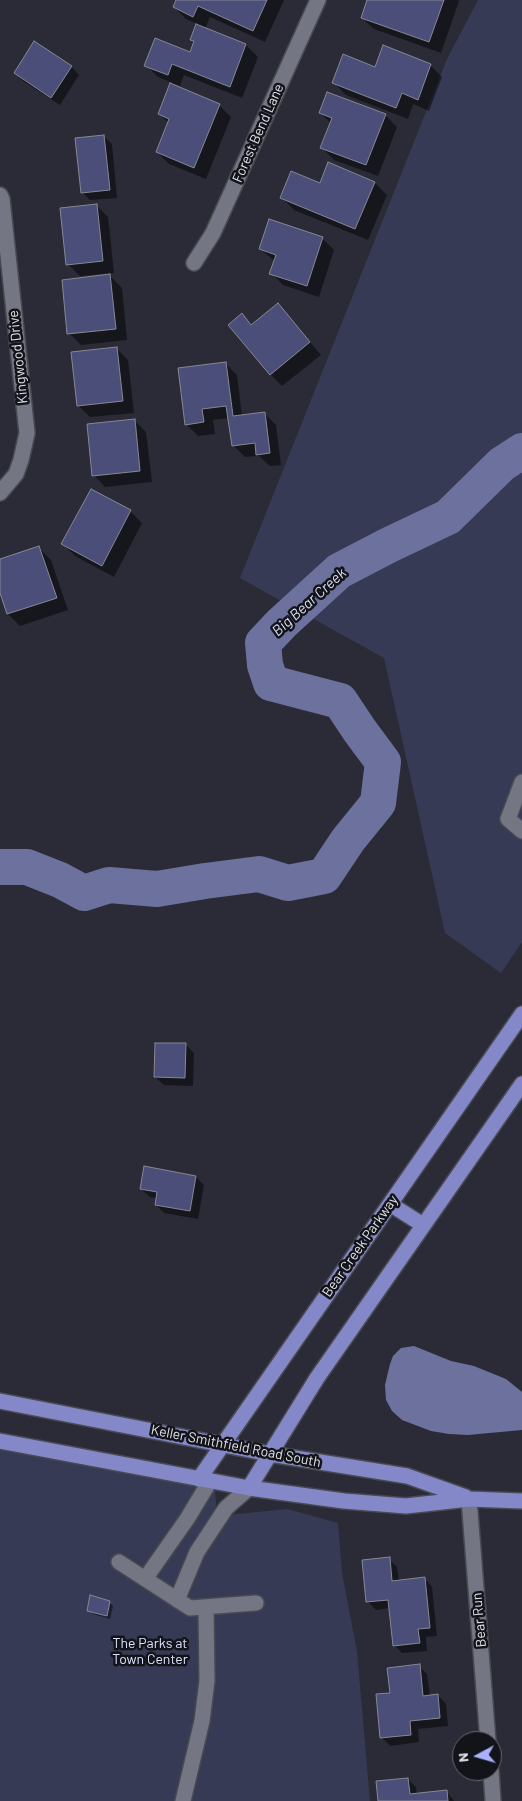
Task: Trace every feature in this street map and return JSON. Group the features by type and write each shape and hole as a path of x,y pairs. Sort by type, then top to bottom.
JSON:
{"main road":[{"name":"Bear Creek Parkway","path":"204,1480 223,1444 390,1204 517,1032 522,1014"},
{"path":"249,1488 317,1378 522,1084"},
{"path":"390,1204 423,1225"},
{"name":"Keller Smithfield Road South","path":"0,1401 270,1454 408,1476 470,1499"},
{"name":"Keller Smithfield Road South","path":"0,1441 249,1488 344,1501 406,1506 470,1499 522,1501"}],"street":[{"name":"Forest Bend Lane","path":"194,262 213,233 318,0"},
{"name":"Kingwood Drive","path":"0,195 2,199 27,433 16,474 0,492"},
{"path":"522,782 508,819 522,830"},
{"path":"145,1579 187,1519 204,1480"},
{"path":"177,1600 202,1545 226,1508 249,1488"},
{"name":"Bear Run","path":"470,1499 487,1731"},
{"path":"119,1562 190,1608 256,1603"},
{"path":"182,1801 202,1721 207,1681 206,1607"},
{"path":"492,1781 493,1801"}],"green space":[{"path":"478,0 522,0 522,942 501,973 445,933 384,658 240,578 447,59"},
{"name":"The Parks at Town Center","path":"0,1444 214,1476 217,1516 287,1509 338,1523 342,1573 357,1651 370,1801 0,1801"}],"shaded area":[{"path":"414,1346 451,1361 474,1366 506,1379 522,1392 522,1430 468,1435 449,1434 431,1431 402,1420 392,1411 386,1400 385,1385 393,1356 401,1348"}],"building":[{"path":"176,0 267,0 253,31 198,6 193,17 173,7"},
{"path":"367,0 444,0 429,42 361,18"},
{"path":"196,24 246,44 230,87 172,64 168,75 144,66 155,38 190,52 194,41 190,40"},
{"path":"34,41 72,66 51,98 14,73"},
{"path":"383,45 431,64 418,100 402,93 396,108 332,83 343,54 375,67"},
{"path":"170,83 220,104 194,168 156,152 169,119 158,114"},
{"path":"327,92 386,114 366,165 320,148 332,118 319,113"},
{"path":"104,135 110,190 81,193 75,138"},
{"path":"328,162 375,182 355,229 280,198 291,171 320,183"},
{"path":"97,204 103,261 66,265 60,208"},
{"path":"269,219 323,237 307,286 269,274 276,255 259,249"},
{"path":"110,274 116,329 67,334 62,280"},
{"path":"278,303 310,342 270,375 228,325 242,313 251,325"},
{"path":"117,347 123,401 77,406 71,352"},
{"path":"226,362 233,416 265,412 270,453 256,455 255,443 232,446 226,406 202,409 204,422 185,425 178,368"},
{"path":"135,419 140,471 92,476 87,424"},
{"path":"91,489 131,510 102,566 61,544"},
{"path":"39,546 57,598 7,614 0,593 0,559"},
{"path":"155,1043 186,1043 185,1078 154,1077"},
{"path":"144,1166 196,1176 190,1211 155,1205 157,1192 140,1189"},
{"path":"390,1557 392,1581 425,1577 430,1628 418,1629 420,1643 393,1646 388,1600 366,1602 362,1560"},
{"path":"90,1595 110,1601 107,1616 87,1611"},
{"path":"420,1664 423,1696 438,1694 440,1718 410,1721 411,1735 380,1738 376,1694 390,1693 387,1668"},
{"path":"408,1778 410,1794 447,1790 448,1801 378,1801 376,1781"}],"waterway":[{"name":"Big Bear Creek","path":"0,867 27,867 60,880 84,893 109,885 157,889 259,874 288,883 324,876 348,840 378,803 383,762 340,701 271,683 265,665 263,643 339,571 448,517 502,464 522,451"}]}
